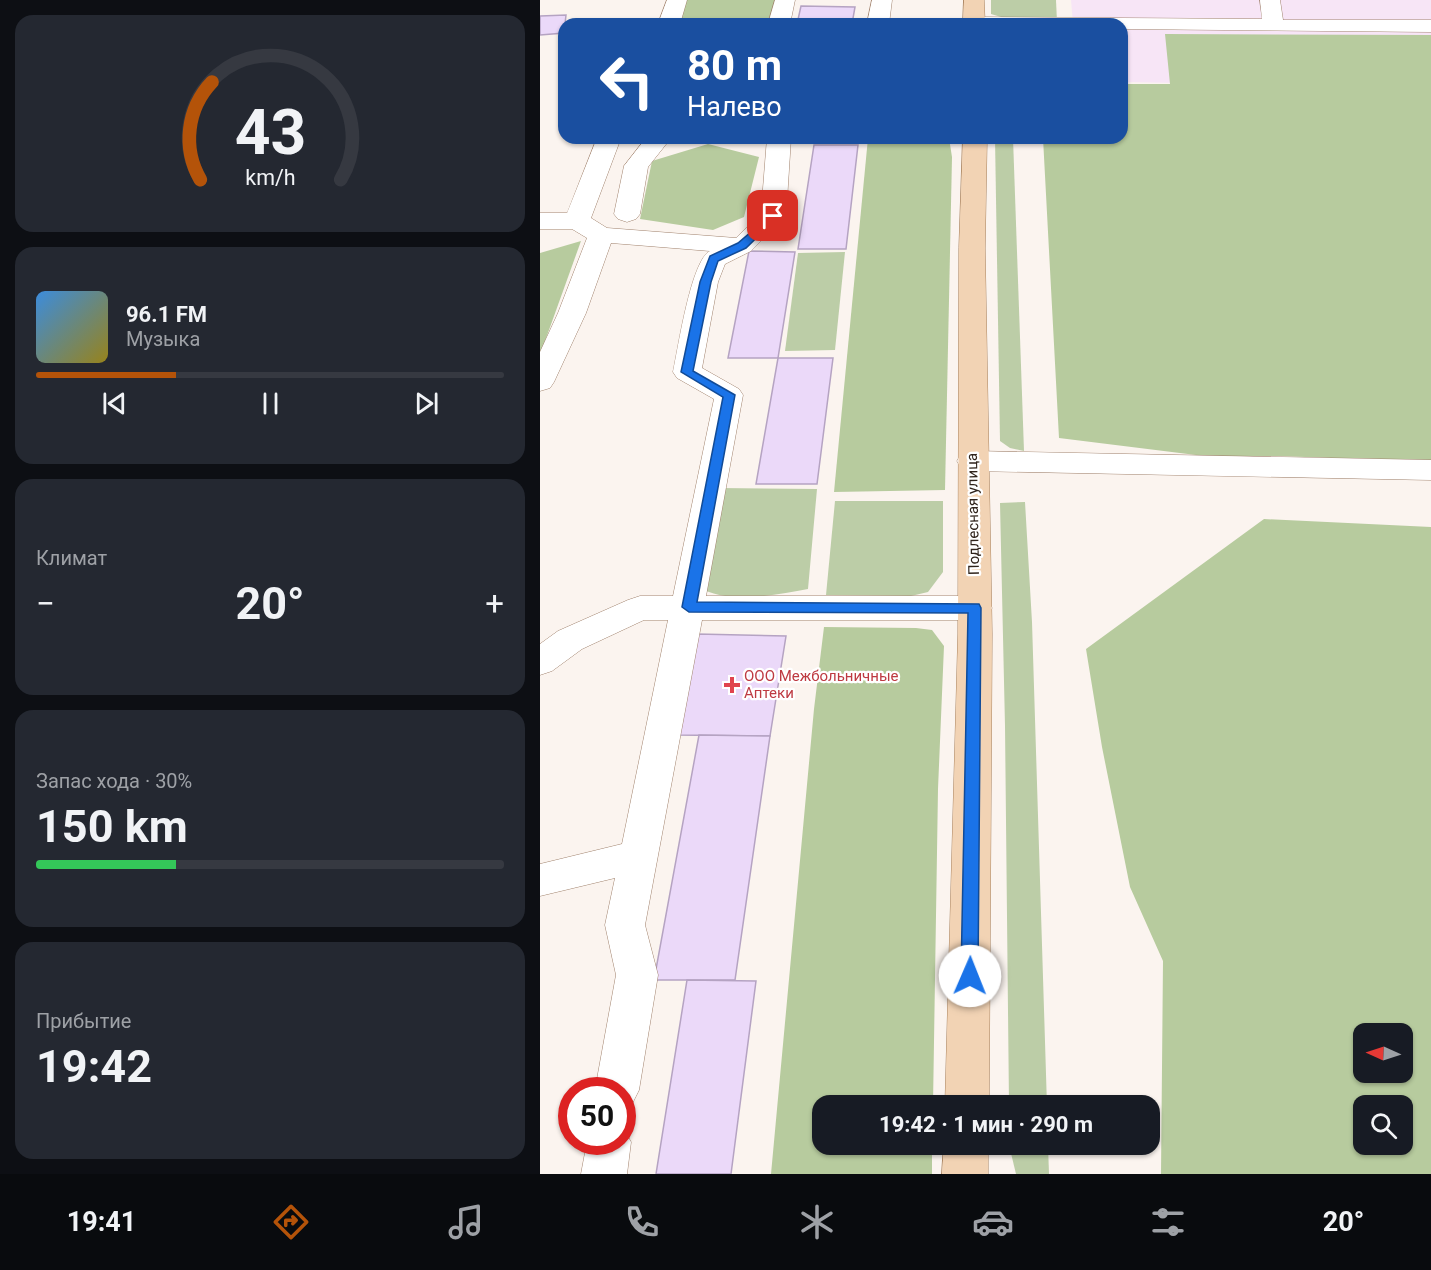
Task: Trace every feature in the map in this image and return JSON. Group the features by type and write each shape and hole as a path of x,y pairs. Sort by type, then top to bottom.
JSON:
{"main road":[{"path":"974,0 974,18"},
{"name":"Подлесная улица","path":"967,1095 975,608 972,461 972,248 975,144"},
{"path":"965,1174 966,1155"}],"street":[{"path":"671,18 677,0"},
{"path":"780,18 785,0"},
{"path":"879,18 882,0"},
{"path":"1158,0 1158,23"},
{"path":"1270,0 1273,26"},
{"path":"1128,23 1273,26 1425,20"},
{"path":"577,221 607,144"},
{"path":"627,214 636,166 653,144"},
{"path":"619,1077 637,975 624,925 689,607 729,395 687,372 705,282 714,259 742,246 773,216 777,144"},
{"path":"540,221 577,221 601,235 742,246"},
{"path":"540,382 572,313 601,235"},
{"path":"972,461 1431,470"},
{"path":"540,662 555,638 640,608 975,608"},
{"path":"540,880 639,856"},
{"path":"604,1174 607,1155"}],"shaded area":[{"path":"1071,0 1431,0 1431,87 1128,82 1128,18 1072,18"}],"green space":[{"path":"685,0 777,0 772,18 679,18"},
{"path":"991,0 1056,0 1057,18 1004,18 991,14"},
{"path":"1165,34 1431,35 1431,462 1280,456 1204,456 1059,438 1043,144 1128,144 1128,84 1170,84"},
{"path":"708,144 759,157 744,217 713,230 640,219 652,161"},
{"path":"867,144 950,144 952,157 945,490 834,492"},
{"path":"995,144 1013,144 1024,451 1010,448 1000,441"},
{"path":"581,241 540,355 540,253"},
{"path":"845,252 835,350 785,351 798,253"},
{"path":"719,488 817,489 808,589 766,596 737,597 723,596 698,587"},
{"path":"835,501 943,501 943,572 928,592 911,596 826,595"},
{"path":"1025,502 1032,622 1047,1095 1009,1095 1000,503"},
{"path":"1264,519 1431,527 1431,1174 1161,1174 1163,961 1130,887 1102,747 1086,649"},
{"path":"824,627 932,630 944,646 938,789 933,1095 812,1095 812,1155 932,1155 932,1174 771,1174 814,709"},
{"path":"1011,1155 1048,1155 1049,1174 1016,1174"}],"building":[{"path":"801,6 855,7 853,18 798,18"},
{"path":"566,15 566,18 558,18 558,34 540,35 540,16"},
{"path":"814,145 858,145 846,249 798,249"},
{"path":"749,251 795,252 778,358 728,358"},
{"path":"778,358 833,358 817,484 756,484"},
{"name":"ООО Межбольничные Аптеки","path":"697,634 786,636 770,736 676,735"},
{"path":"699,735 770,736 735,980 654,980"},
{"path":"687,980 756,981 731,1174 656,1174"}],"place":[{"name":"ООО Межбольничные Аптеки","path":"732,685"}],"route":[{"path":"773,216 742,246 714,259 705,282 687,372 729,395 689,607 975,608 970,976"}]}
